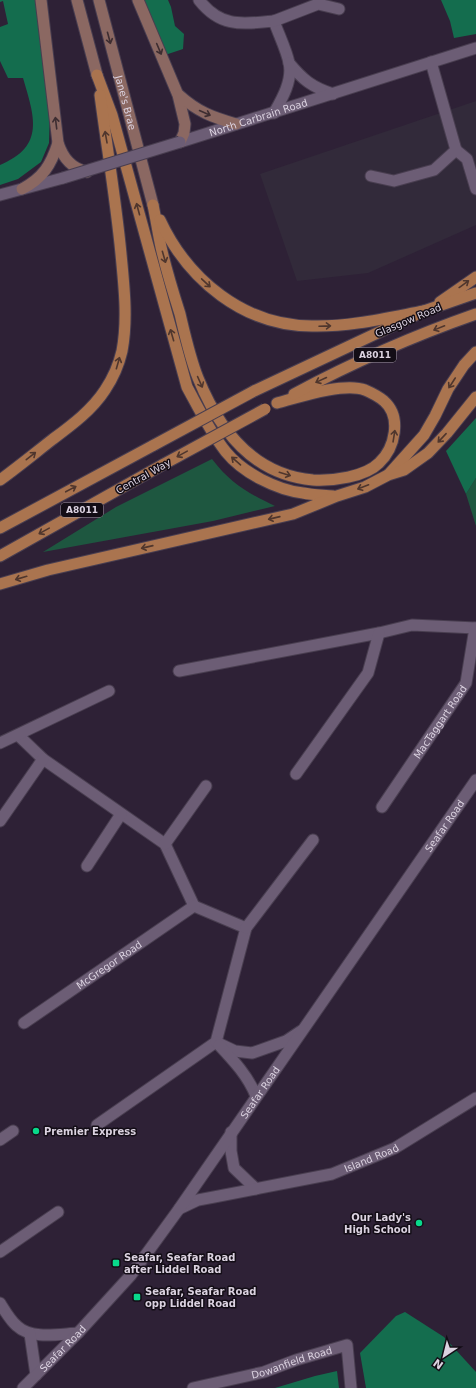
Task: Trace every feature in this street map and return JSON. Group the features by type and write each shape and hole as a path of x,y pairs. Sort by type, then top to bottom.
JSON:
{"main road":[{"path":"41,0 58,143 61,153 66,160 80,170 87,172"},
{"path":"77,0 97,75 112,115 187,387 206,421 227,453 241,465 258,477 277,486 301,493 337,496"},
{"name":"Jane's Brae","path":"100,0 154,205"},
{"path":"138,0 178,95 185,124 184,133 180,142"},
{"path":"0,480 77,420 93,404 105,389 116,369 122,351 125,295 114,190 97,75"},
{"path":"178,95 204,113 236,124"},
{"path":"22,189 33,183 42,175 54,157 58,143"},
{"path":"154,205 167,234 193,271 215,292 235,305 258,316 280,323 311,326 336,326 427,310 476,277"},
{"path":"154,205 161,246 197,377 220,422 233,439 246,452 264,465 282,474 304,479 324,481 364,472 379,464 393,441 395,429 392,413 385,402 374,394 359,388 318,392 277,403"},
{"name":"Glasgow Road","path":"0,528 254,391 427,310 476,293"},
{"name":"Glasgow Road","path":"265,409 393,346 476,314"},
{"path":"388,475 424,435 448,389 464,365 476,352"},
{"path":"0,584 48,570 293,514 337,496 365,487 388,475 404,470 428,453 447,433 476,397"},
{"name":"Central Way","path":"0,556 265,409"}],"street":[{"path":"199,0 217,17 228,22 247,23 274,21 318,4 339,9"},
{"path":"274,21 289,63 289,75 286,86 282,98 274,113"},
{"name":"North Carbrain Road","path":"0,195 87,172 476,48"},
{"path":"431,62 456,150 467,159 476,189"},
{"path":"289,63 306,81 333,94"},
{"path":"371,176 394,181 434,170 456,150"},
{"name":"North Carbrain Road","path":"0,203 14,198 39,185"},
{"name":"MacTaggart Road","path":"179,671 379,633 412,625 476,628 466,683 382,807"},
{"path":"296,774 368,673 379,633"},
{"path":"0,743 110,691"},
{"path":"18,735 43,759 165,844 194,906 246,928"},
{"path":"0,820 43,759"},
{"name":"Seafar Road","path":"23,1388 78,1333 131,1275 179,1209 476,780"},
{"path":"165,844 206,786"},
{"path":"87,866 121,814"},
{"path":"97,1125 216,1042 246,928 313,840"},
{"name":"McGregor Road","path":"24,1023 194,906"},
{"path":"216,1042 235,1050 252,1053 286,1041 301,1031"},
{"path":"216,1042 236,1062 251,1083 256,1096"},
{"name":"Island Road","path":"179,1209 198,1200 332,1174 395,1148 476,1098"},
{"path":"0,1140 13,1131"},
{"path":"231,1132 231,1151 234,1168 256,1189"},
{"path":"0,1252 58,1212"},
{"path":"0,1303 16,1326 22,1331 30,1334 44,1335 78,1333"},
{"path":"30,1334 36,1375"},
{"name":"Dowanfield Road","path":"193,1388 264,1372 296,1360 347,1345 351,1388"}],"shaded area":[{"path":"476,101 476,225 368,273 297,281 260,174"}],"green space":[{"path":"0,0 36,0 50,110 49,143 41,162 18,179 0,185 0,165 15,157 25,149 33,129 33,117 23,78 8,78 0,61 0,27 8,24 3,1 0,2"},
{"path":"143,0 168,0 175,26 184,34 183,49 165,55"},
{"path":"441,0 476,0 476,34 454,38 450,21"},
{"path":"476,418 476,478 466,494 446,451"},
{"path":"212,459 226,475 240,487 275,506 213,521 43,552 116,507"},
{"path":"476,478 476,526 466,494"},
{"path":"405,1312 444,1337 476,1372 476,1388 366,1388 360,1353 396,1316"},
{"path":"337,1371 339,1388 275,1388 315,1376"}],"place":[{"name":"Premier Express","path":"36,1131"},
{"name":"Our Lady's High School","path":"419,1223"},
{"name":"Seafar, Seafar Road after Liddel Road","path":"116,1263"},
{"name":"Seafar, Seafar Road opp Liddel Road","path":"137,1297"}]}
